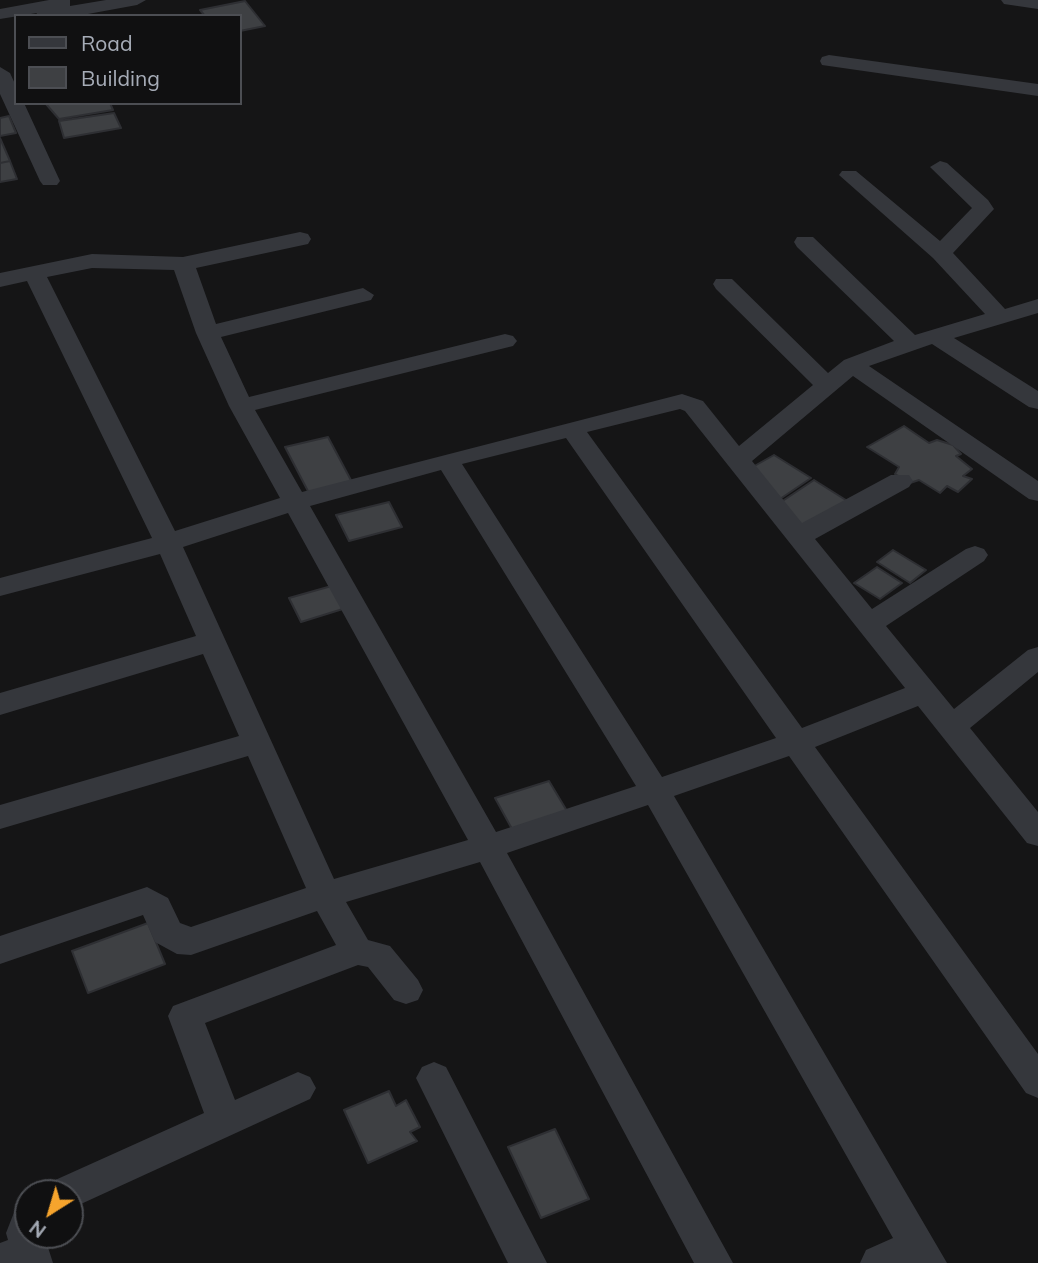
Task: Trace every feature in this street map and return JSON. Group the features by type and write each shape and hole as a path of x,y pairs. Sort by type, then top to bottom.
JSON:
{"street":[{"path":"0,14 82,0"},
{"path":"56,14 137,0"},
{"path":"1010,0 1038,4"},
{"path":"829,61 1038,90"},
{"path":"0,73 14,103"},
{"path":"15,105 50,181"},
{"path":"940,167 981,204 983,209 941,253"},
{"path":"849,175 941,253 1000,317"},
{"path":"0,280 92,261 183,264 300,239"},
{"path":"805,242 910,343"},
{"path":"183,264 208,333 241,406 488,847 714,1263"},
{"path":"34,273 168,543 325,895 357,951"},
{"path":"724,284 827,385"},
{"path":"208,333 363,295"},
{"path":"738,460 852,365 910,343 1035,309"},
{"path":"935,336 1038,402"},
{"path":"241,406 505,341"},
{"path":"852,365 1038,493"},
{"path":"0,586 168,543 295,502 447,460 682,401 694,406 1035,826"},
{"path":"572,429 1038,1082"},
{"path":"447,460 655,791 923,1254 879,1263"},
{"path":"799,536 900,481"},
{"path":"869,624 975,555"},
{"path":"0,704 211,642"},
{"path":"952,727 1038,657"},
{"path":"0,950 147,900 157,907 167,932 177,940 191,941 325,895 488,847 655,791 794,743 924,692"},
{"path":"0,817 257,742"},
{"path":"225,1121 185,1016 357,951 378,956 406,990"},
{"path":"434,1077 528,1263"},
{"path":"84,1185 298,1088"}],"building":[{"path":"245,1 265,26 242,31 242,14 203,14 200,10"},
{"path":"47,105 111,105 113,110 59,119"},
{"path":"114,113 121,128 64,138 59,121"},
{"path":"9,116 16,133 0,136 0,118"},
{"path":"0,138 10,161 0,163"},
{"path":"10,161 17,179 0,182 0,163"},
{"path":"904,426 929,443 937,440 953,445 961,454 956,456 972,469 963,476 972,479 958,492 947,486 940,493 919,480 910,483 895,474 899,467 867,447"},
{"path":"328,437 353,484 310,495 285,447"},
{"path":"774,455 811,478 780,499 749,469"},
{"path":"814,480 849,502 806,532 781,502"},
{"path":"389,502 402,527 349,541 336,515"},
{"path":"893,550 926,570 910,583 877,562"},
{"path":"877,567 902,583 880,599 854,583"},
{"path":"335,585 346,608 301,622 289,598"},
{"path":"549,781 567,811 512,829 495,798"},
{"path":"148,923 165,964 88,993 72,951"},
{"path":"389,1091 396,1106 406,1100 420,1127 410,1132 417,1141 368,1163 344,1110"},
{"path":"555,1129 589,1199 541,1218 508,1147"}]}
